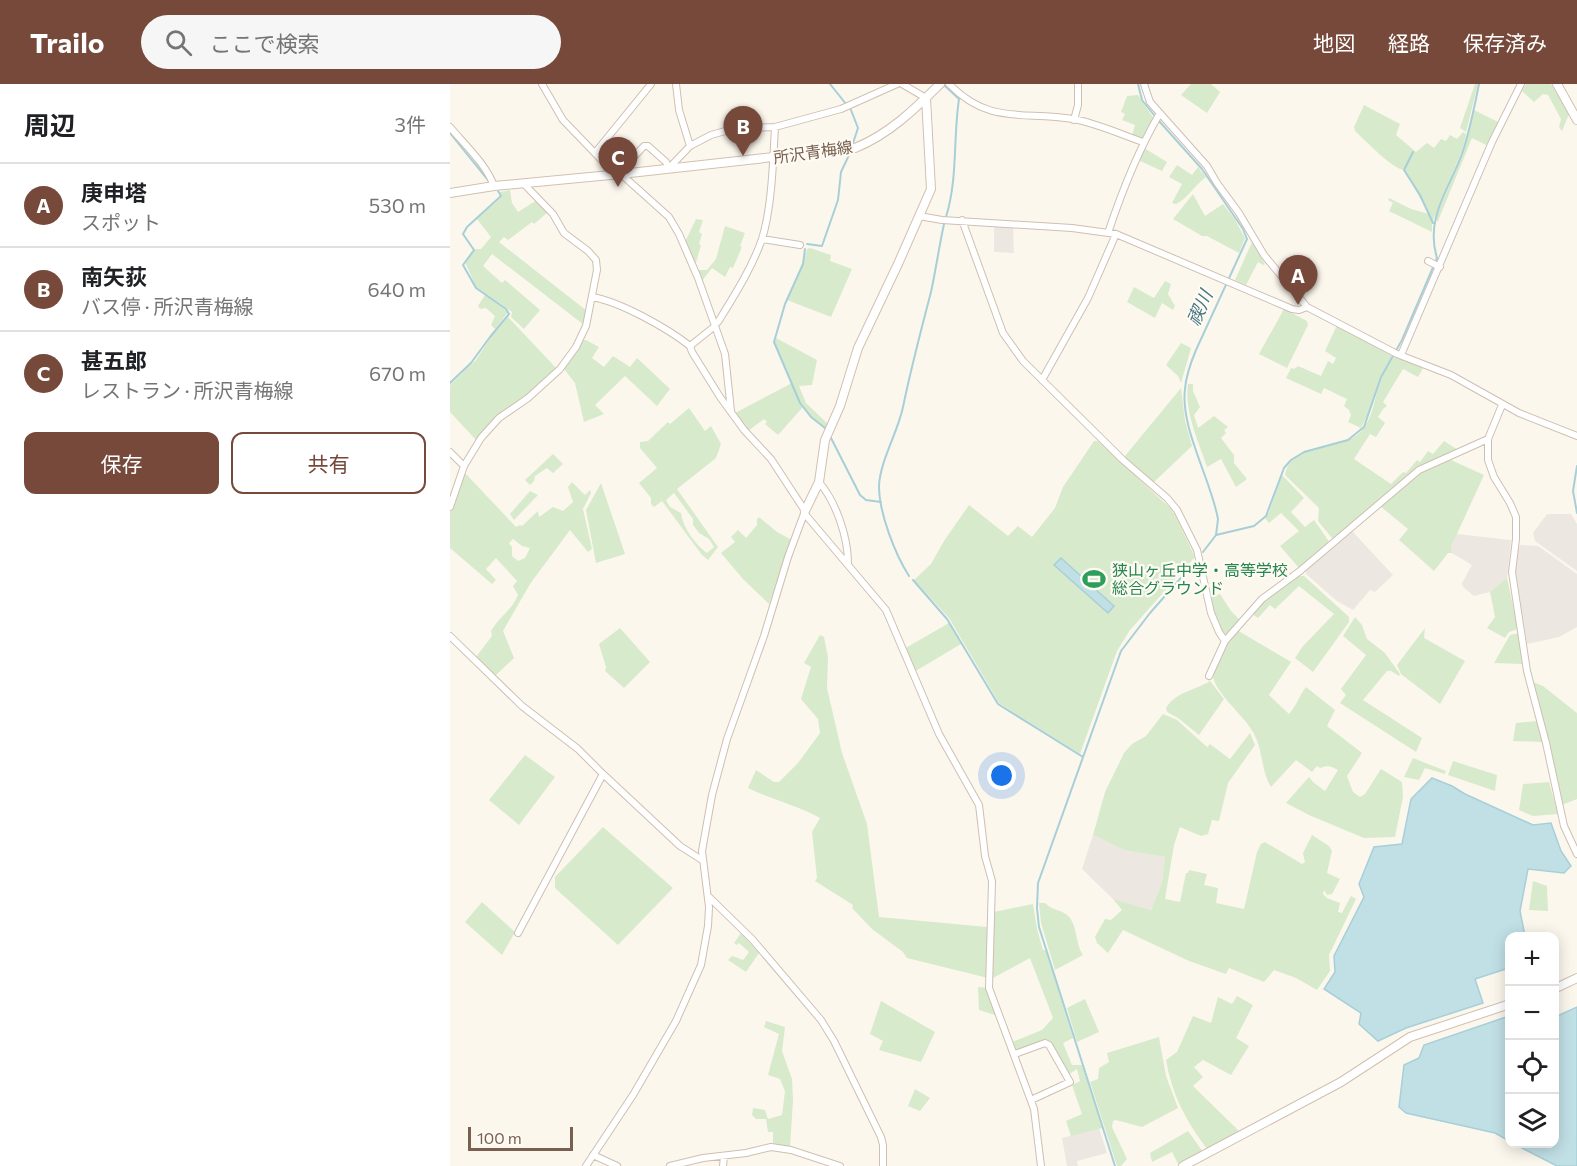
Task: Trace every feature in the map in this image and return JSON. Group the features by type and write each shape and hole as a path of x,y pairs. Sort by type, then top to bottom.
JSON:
{"street":[{"path":"542,84 563,120 595,153 669,217 676,227 698,278 725,354 731,411"},
{"path":"595,153 651,84"},
{"path":"676,84 679,110 690,146"},
{"path":"586,1166 638,1086 676,1021 701,965 708,926 709,897 702,860 705,828 727,739 805,512 819,482 825,440 840,406 858,348 895,272 931,189 926,98 900,84 842,109 775,127 726,130 690,146 669,168 666,162 648,146 644,146 628,163 622,174"},
{"path":"943,84 973,105 987,111 1074,120 1143,142"},
{"name":"所沢青梅線","path":"450,194 494,186 774,158 855,147 865,144 890,129 943,84"},
{"path":"1074,120 1078,105 1078,84"},
{"path":"1144,84 1150,102 1207,166 1264,255 1307,307 1399,355 1450,375 1502,405 1577,436"},
{"path":"1399,355 1492,142 1521,84"},
{"path":"1557,84 1577,120"},
{"path":"1108,233 1124,183 1143,142 1160,113"},
{"path":"690,346 718,322 737,291 762,239 774,158 775,127"},
{"path":"450,128 477,159 492,179 494,186"},
{"path":"450,507 464,466 481,438 492,425 534,393 568,359 583,336 592,297 597,270 596,260 588,251 567,237 552,214 524,184"},
{"path":"919,216 942,220 1060,226 1116,234 1292,309 1299,310 1307,307"},
{"path":"962,220 1004,333 1023,361 1177,510 1197,550 1211,613 1225,640"},
{"path":"1042,380 1088,298 1116,234"},
{"path":"762,239 800,245"},
{"path":"1428,261 1438,266"},
{"path":"592,297 616,303 680,338 690,346 715,389 744,430 771,459 805,512 886,610 939,734 978,805 985,856 992,881 989,987 1034,1109 1041,1166"},
{"path":"1502,405 1488,439 1491,469 1515,516 1516,539 1512,572 1527,671 1564,826 1577,854"},
{"path":"1209,676 1225,640 1262,598 1300,571 1412,475 1488,439"},
{"path":"450,452 464,466"},
{"path":"819,482 836,511 846,543 848,563"},
{"path":"450,636 516,700 578,748 680,846 702,860"},
{"path":"518,933 603,774"},
{"path":"709,897 752,939 821,1020 834,1041 881,1137 883,1166"},
{"path":"1559,987 1577,978"},
{"path":"1183,1166 1341,1082 1410,1038 1505,1005"},
{"path":"1015,1054 1045,1043 1049,1045 1070,1082 1031,1100"},
{"path":"670,1166 703,1158 746,1153 761,1148 782,1147 840,1166"},
{"path":"593,1155 617,1166"},
{"path":"723,1166 724,1156"}],"shaded area":[{"path":"994,227 1013,227 1014,253 994,252"},
{"path":"1547,514 1571,514 1577,524 1577,571 1535,541 1533,533"},
{"path":"1352,531 1393,575 1375,592 1370,590 1353,610 1337,601 1306,574 1306,570"},
{"path":"1457,534 1511,540 1507,578 1490,592 1474,596 1463,587 1462,583 1472,565 1452,553 1451,547"},
{"path":"1520,545 1538,546 1577,574 1577,627 1559,637 1527,644 1515,568"},
{"path":"1093,835 1124,850 1165,857 1162,882 1151,910 1113,899 1082,869"},
{"path":"1099,1128 1107,1153 1077,1161 1078,1166 1067,1166 1062,1138"}],"green space":[{"path":"1191,84 1211,84 1220,92 1207,113 1181,95"},
{"path":"1475,84 1478,84 1466,132 1460,128"},
{"path":"1526,84 1551,84 1569,114 1562,131 1559,127 1561,119 1548,95 1543,94 1534,102 1522,91"},
{"path":"1138,95 1154,119 1143,137 1140,138 1132,136 1135,125 1122,120 1125,114 1121,112 1127,96"},
{"path":"1364,105 1400,124 1396,135 1416,152 1427,143 1434,148 1441,139 1446,141 1450,135 1457,139 1463,132 1466,134 1463,148 1432,223 1432,232 1389,211 1393,203 1388,200 1389,198 1411,209 1429,214 1404,170 1386,159 1355,131 1354,127"},
{"path":"1474,110 1498,122 1486,145 1472,138 1438,221 1435,220 1465,147"},
{"path":"1144,148 1167,162 1162,171 1138,160"},
{"path":"1177,165 1192,175 1198,167 1206,177 1176,204 1172,203 1182,184 1169,177"},
{"path":"510,190 512,203 518,212 537,200 548,212 534,224 532,222 508,240 504,237 499,242 587,311 584,325 492,254 483,266 502,283 505,280 540,310 524,329 511,317 512,312 476,287 465,262 474,249 481,249 491,237 477,219 502,197 500,192"},
{"path":"1193,194 1205,216 1223,204 1234,218 1245,238 1239,253 1207,236 1202,236 1173,219"},
{"path":"696,219 703,220 699,232 702,234 699,244 701,245 695,266 685,242"},
{"path":"725,226 745,233 740,246 742,247 733,268 730,267 725,277 712,268 702,281 697,270 707,270 716,259"},
{"path":"1252,242 1265,264 1258,262 1246,285 1235,280"},
{"path":"807,249 831,255 830,261 852,269 831,317 787,300"},
{"path":"1165,281 1171,284 1168,294 1175,306 1173,310 1162,303 1155,318 1127,302 1134,287 1154,298"},
{"path":"485,295 508,312 495,329 491,325 495,316 486,308 480,309 478,306"},
{"path":"1284,309 1307,321 1308,325 1287,368 1259,354"},
{"path":"508,317 556,370 477,441 450,412 450,385 476,360"},
{"path":"1337,325 1392,356 1380,377 1370,410 1361,428 1348,422 1351,415 1344,406 1347,399 1324,388 1321,394 1286,378 1291,368 1298,366 1321,376 1328,361 1333,364 1336,358 1325,351"},
{"path":"776,338 817,360 812,385 799,386 806,403 828,424 826,429 803,407 778,435 765,424 767,422 764,419 748,431 735,413 792,383 774,342"},
{"path":"584,340 599,347 592,358 604,367 613,356 630,367 637,358 670,389 657,406 625,376 595,405 604,414 584,422 575,383 564,369"},
{"path":"1181,343 1191,348 1181,383 1178,376 1166,365"},
{"path":"1394,356 1423,368 1418,377 1403,369 1383,402 1387,406 1378,417 1385,423 1376,437 1370,434 1354,459 1391,484 1403,472 1406,473 1417,460 1420,462 1428,451 1433,454 1444,441 1458,450 1414,471 1335,538 1332,538 1318,521 1319,508 1285,475 1289,465 1296,457 1305,452 1348,440 1363,430 1370,416 1382,376"},
{"path":"1188,384 1193,384 1193,391 1200,407 1194,415 1198,428 1214,416 1228,427 1221,438 1234,455 1234,463 1247,479 1236,487 1221,459 1207,467 1190,415"},
{"path":"1181,388 1185,420 1192,446 1153,483 1125,456"},
{"path":"689,408 705,431 711,426 721,444 716,458 677,489 718,547 708,560 662,501 654,507 651,504 651,498 639,483 657,468 640,448 640,442 648,441 668,422 670,424","holes":["674,493 693,519 693,525 699,533 709,539 714,547 707,553 690,535 681,513 670,507 666,500"]},
{"path":"1094,441 1098,441 1170,508 1195,557 1130,630 1117,651 1080,754 999,703 949,618 914,580 931,564 969,505 1008,536 1018,526 1032,537 1055,508 1063,487"},
{"path":"553,454 563,464 553,473 547,468 535,476 530,485 525,480"},
{"path":"1451,460 1484,475 1451,547 1452,553 1448,553 1434,571 1399,540 1408,529 1380,506 1415,476"},
{"path":"466,474 516,527 522,526 538,511 539,517 553,507 563,511 573,502 568,487 572,482 585,495 590,490 591,493 583,509 592,549 588,552 570,530 530,584 503,631 514,658 495,676 476,657 492,636 491,631 494,626 518,595 513,586 517,581 496,558 486,569 496,580 492,584 450,548 450,511 463,475","holes":["513,539 522,546 530,548 525,558 518,561 512,556 512,547 509,543"]},
{"path":"1282,475 1304,498 1291,512 1305,527 1314,520 1329,543 1299,568 1280,546 1299,531 1281,513 1269,523 1265,518"},
{"path":"601,483 625,554 596,563 586,510"},
{"path":"530,491 538,495 514,520 510,514"},
{"path":"759,517 777,532 792,540 769,604 721,553 735,542 731,537 738,530 746,538 757,525"},
{"path":"1299,576 1304,576 1349,617 1349,622 1313,672 1295,658 1303,646 1334,614 1299,586 1275,609 1270,605 1258,618 1252,614 1263,601"},
{"path":"1507,578 1518,629 1509,632 1505,638 1487,628 1495,617 1490,592"},
{"path":"1220,594 1240,620 1226,634 1222,633 1216,620 1210,598"},
{"path":"1355,617 1362,625 1367,639 1385,653 1400,674 1399,676 1387,671 1363,700 1422,738 1416,752 1340,703 1346,695 1341,689 1366,655 1343,636"},
{"path":"949,623 961,644 914,672 904,649"},
{"path":"620,628 650,662 624,688 605,671 606,667 599,644"},
{"path":"1425,628 1424,638 1465,661 1440,704 1401,674 1397,665"},
{"path":"1237,630 1291,662 1269,695 1289,714 1306,687 1335,710 1327,726 1362,753 1347,776 1353,792 1360,797 1365,794 1381,769 1402,782 1403,797 1395,837 1364,838 1286,803 1309,777 1325,791 1338,770 1327,766 1320,768 1317,766 1312,772 1296,760 1271,787 1254,734 1218,688 1212,672 1224,646"},
{"path":"1519,633 1522,664 1494,663 1510,635"},
{"path":"820,635 824,637 828,657 827,688 842,753 867,824 879,917 987,927 988,978 907,958 903,952 872,929 852,908 853,905 815,881 817,878 812,832 820,818 748,788 756,770 774,782 779,782 798,763 820,733 818,719 801,699 811,667 804,663"},
{"path":"1210,681 1224,699 1199,735 1167,712 1166,708 1175,698"},
{"path":"1533,682 1543,686 1577,713 1577,799 1562,805 1552,753"},
{"path":"1163,714 1177,720 1207,747 1210,744 1230,759 1250,733 1255,745 1228,783 1219,821 1212,820 1208,834 1201,836 1180,827 1174,845 1165,899 1180,902 1186,873 1189,870 1207,874 1204,885 1218,888 1216,903 1244,909 1257,852 1261,844 1265,842 1302,864 1305,862 1303,853 1312,835 1329,846 1332,851 1327,873 1340,879 1332,894 1327,895 1324,890 1323,894 1340,903 1338,912 1342,913 1351,896 1356,899 1329,955 1330,971 1317,990 1296,978 1274,970 1264,982 1229,968 1226,974 1189,961 1123,930 1108,953 1097,943 1095,937 1105,919 1111,920 1122,910 1113,899 1151,910 1162,882 1165,857 1124,850 1093,835 1105,792 1124,753 1132,744 1146,736"},
{"path":"1538,721 1543,742 1513,741 1516,723"},
{"path":"525,755 555,777 519,825 489,800"},
{"path":"1413,758 1446,771 1445,774 1425,768 1419,780 1404,777"},
{"path":"1453,761 1497,775 1495,791 1448,775"},
{"path":"1549,782 1558,814 1533,816 1519,810 1523,784"},
{"path":"603,827 673,888 618,945 555,888 555,877"},
{"path":"1533,881 1547,886 1548,911 1529,910"},
{"path":"482,902 515,932 502,955 465,922"},
{"path":"1039,903 1045,903 1070,918 1083,955 1055,970 1041,923"},
{"path":"1033,904 1043,950 1046,950 1073,1038 1063,1043 1072,1065 1082,1065 1102,1128 1071,1136 1066,1121 1082,1114 1072,1085 1080,1081 1077,1069 1068,1075 1051,1045 1019,1051 1015,1050 1012,1042 1042,1030 1053,1018 1030,958 991,979 994,912"},
{"path":"741,933 759,953 746,972 728,960 732,956 743,960 749,952 739,943 737,945 734,943"},
{"path":"978,987 989,988 998,1016 979,1010"},
{"path":"1237,996 1253,1005 1236,1038 1249,1046 1231,1075 1203,1060 1194,1067 1203,1077 1193,1086 1240,1132 1207,1149 1181,1107 1172,1085 1166,1060 1177,1052 1193,1016 1211,1023 1218,997 1232,1004"},
{"path":"1085,999 1099,1032 1077,1042 1067,1008"},
{"path":"881,1001 935,1032 921,1062 879,1050 883,1041 870,1034"},
{"path":"766,1021 785,1027 782,1051 792,1079 793,1101 790,1147 773,1144 773,1132 768,1132 766,1119 756,1119 752,1115 753,1108 765,1110 768,1119 782,1115 785,1091 780,1079 768,1075 779,1034 764,1027"},
{"path":"1159,1037 1166,1076 1178,1108 1142,1127 1113,1121 1112,1127 1127,1159 1121,1166 1117,1166 1090,1082 1098,1079 1099,1068 1109,1062 1107,1053"},
{"path":"915,1089 930,1098 920,1111 908,1106"},
{"path":"1188,1131 1203,1152 1178,1164 1172,1152 1152,1162 1150,1153"}],"water":[{"path":"1061,558 1114,606 1108,613 1054,565"},
{"path":"1432,778 1533,825 1551,823 1561,851 1571,866 1564,873 1528,869 1520,911 1524,932 1505,932 1505,969 1475,979 1483,1003 1406,1028 1378,1041 1359,1024 1361,1013 1324,989 1335,972 1334,956 1364,897 1359,884 1374,847 1402,844 1411,799"},
{"path":"1577,1007 1577,1166 1557,1166 1522,1148 1559,1148 1559,1015"},
{"path":"1505,1017 1505,1139 1495,1133 1406,1113 1399,1107 1404,1065 1419,1058 1424,1045"}],"waterway":[{"path":"830,84 846,104"},
{"path":"943,84 959,99 954,173 946,217"},
{"name":"禊川","path":"1138,84 1142,100 1154,115"},
{"path":"1216,535 1254,526 1266,516 1284,468 1291,460 1304,452 1348,440 1364,427 1381,377 1402,340 1437,258 1434,243 1437,215 1464,148 1479,84"},
{"path":"851,110 858,128 853,143"},
{"name":"禊川","path":"1159,121 1202,169 1243,229 1247,239 1196,350 1186,384 1185,404 1191,437 1218,519 1216,535 1203,552"},
{"path":"450,133 488,180"},
{"path":"1413,152 1404,170 1420,195 1433,223"},
{"path":"807,244 822,246 838,200 841,172 849,155"},
{"path":"450,383 471,363 509,314 506,309 476,288 463,265 474,250 463,234 467,227 501,196 498,191"},
{"path":"909,576 889,533 879,486 882,467 903,407 931,292 944,224"},
{"path":"805,249 803,264 785,304 774,342 800,403 811,417 825,428"},
{"path":"831,438 860,495 866,500 881,502"},
{"path":"1577,466 1573,491 1577,513"},
{"path":"1115,1166 1039,927 1038,883 1121,651 1150,613 1195,562"},
{"path":"913,580 947,619 998,704 1083,757"}],"place":[{"name":"南矢荻","path":"743,156"},
{"name":"甚五郎","path":"618,187"},
{"name":"庚申塔","path":"1298,305"},
{"name":"狭山ヶ丘中学・高等学校 総合グラウンド","path":"1094,579"}]}
